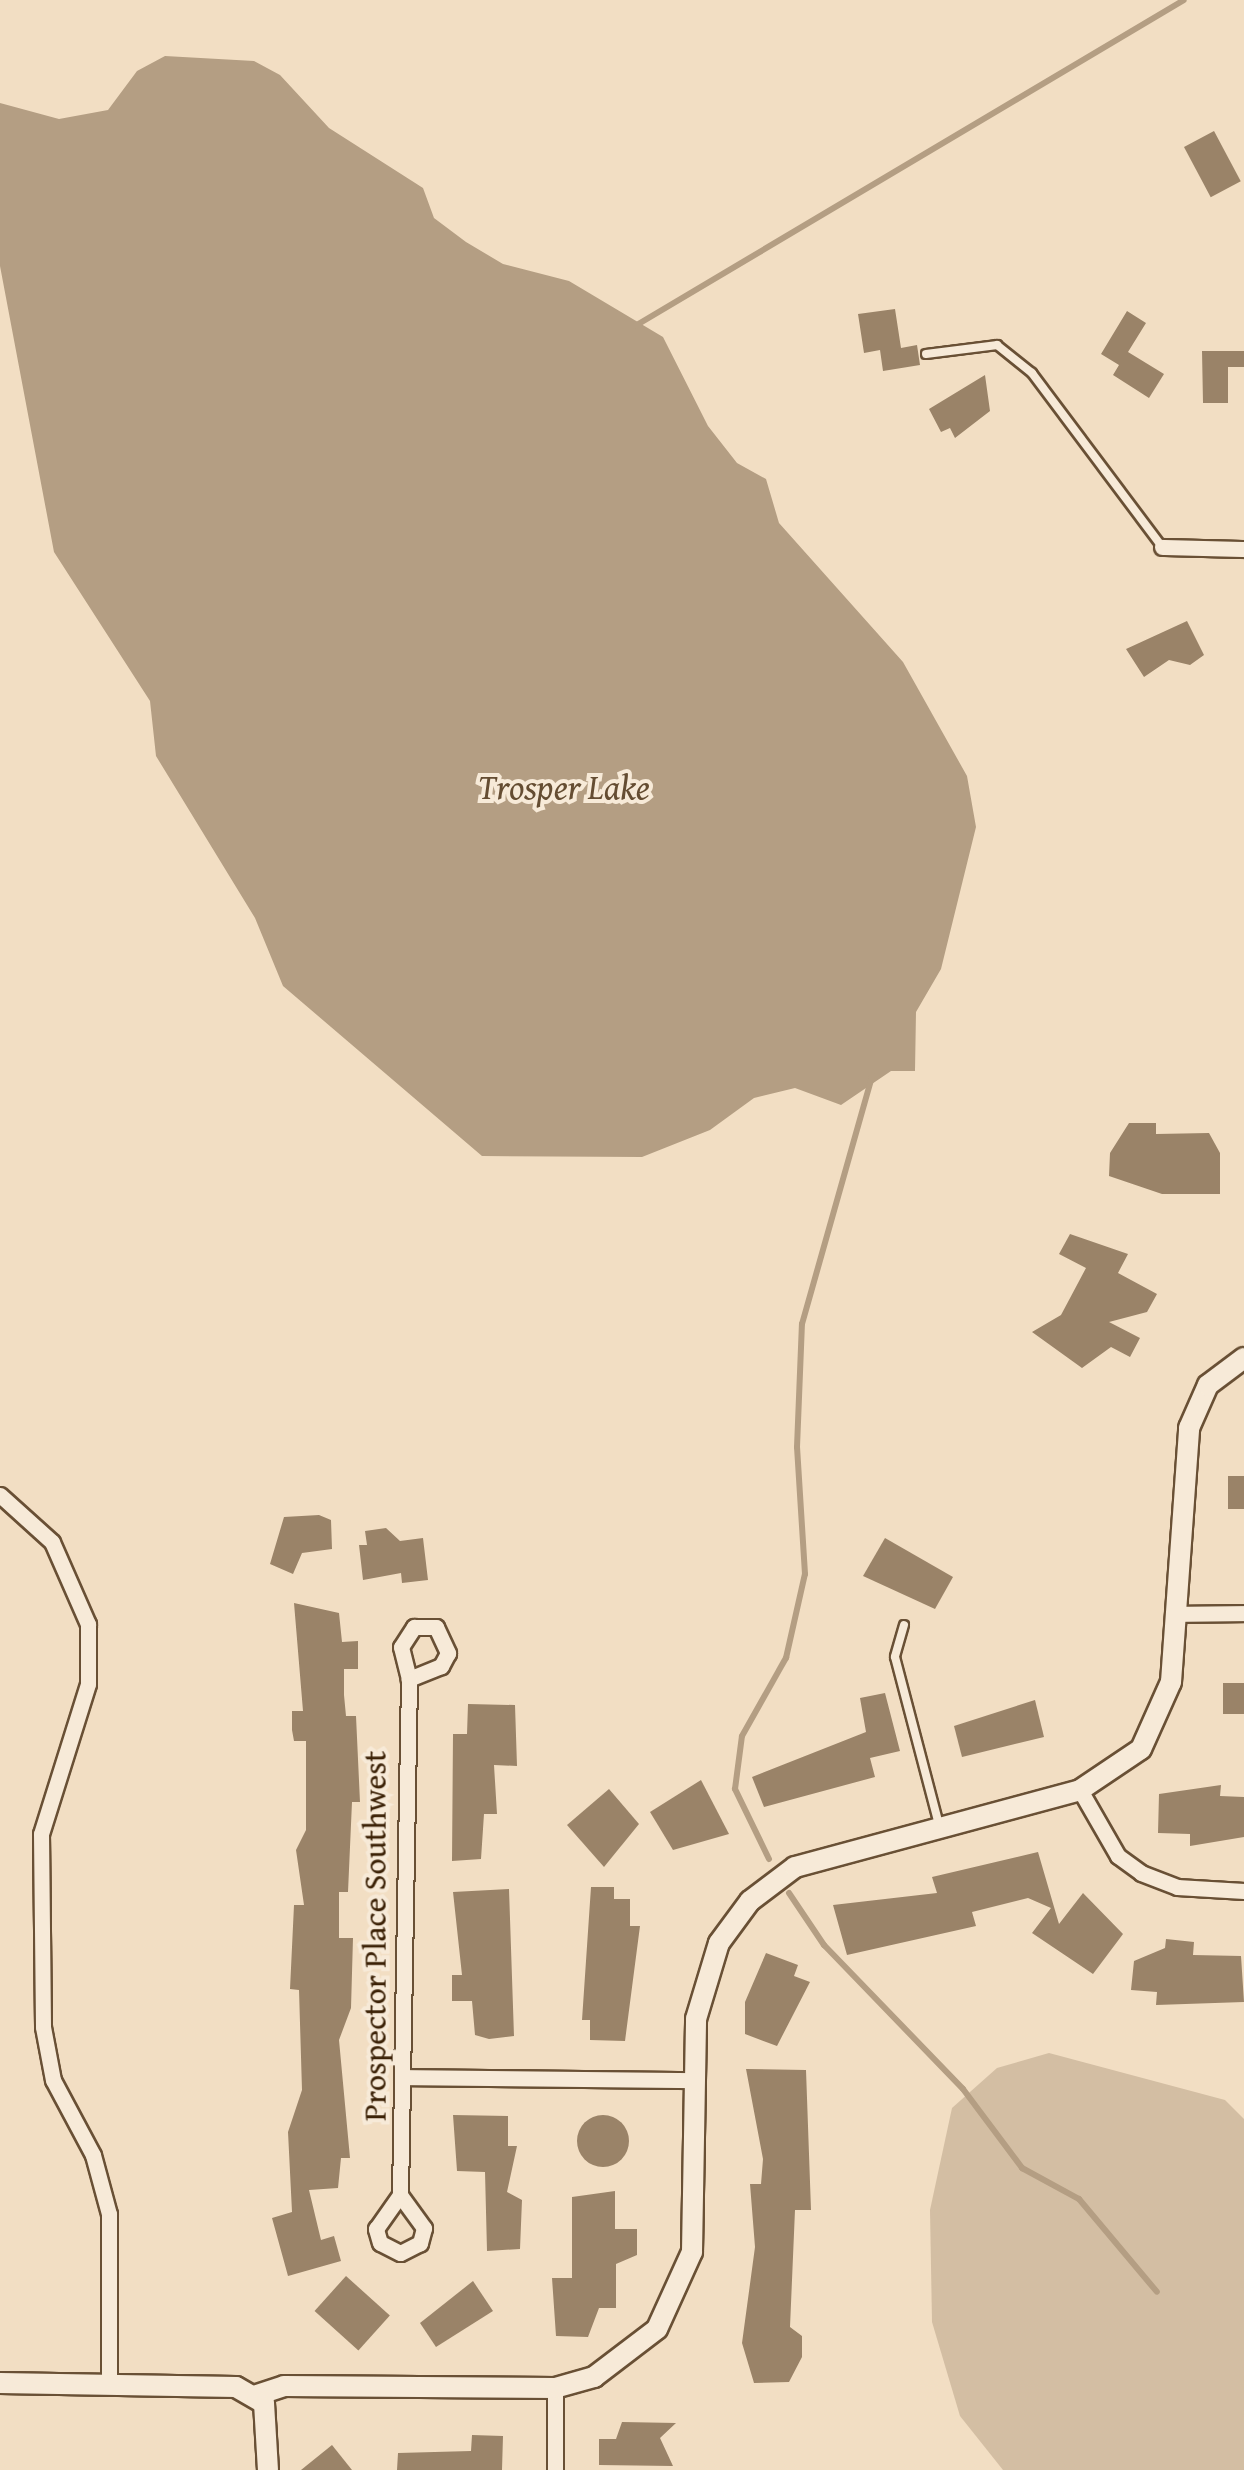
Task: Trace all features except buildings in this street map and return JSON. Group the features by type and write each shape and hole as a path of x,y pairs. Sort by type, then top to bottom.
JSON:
{"street":[{"path":"1162,547 1244,548"},
{"path":"0,2383 109,2384 257,2394 284,2386 555,2388 628,2356 682,2288 694,2216 694,2080 705,1970 750,1901 795,1867 1080,1790 1132,1757 1162,1718 1175,1614 1189,1428 1208,1385 1244,1358"},
{"path":"0,1496 52,1542 88,1624 88,1684 42,1834 43,2027 53,2080 106,2196 109,2384"},
{"path":"1175,1614 1244,1613"},
{"name":"Prospector Place Southwest","path":"400,2196 410,1678"},
{"path":"1080,1790 1118,1856 1141,1873 1177,1886 1244,1891"},
{"path":"402,2077 694,2080"},
{"path":"555,2388 555,2470"},
{"path":"257,2394 268,2470"}],"lane":[{"path":"926,354 997,346 1032,373 1162,547"},
{"path":"904,1625 895,1657 939,1825"}],"shaded area":[{"path":"1049,2053 1225,2100 1244,2119 1244,2470 1003,2470 960,2416 932,2322 930,2210 952,2108 997,2068"}],"water":[{"name":"Trosper Lake","path":"165,56 254,61 280,75 329,128 423,188 434,218 466,242 503,264 569,281 663,337 708,426 737,463 766,479 779,523 903,662 967,776 976,827 941,969 916,1012 915,1071 891,1071 841,1105 795,1088 754,1098 710,1130 642,1157 482,1156 283,986 255,918 156,756 150,701 54,552 0,266 0,103 59,119 108,110 137,71"}],"waterway":[{"path":"635,326 1184,0"},
{"path":"769,1859 735,1789 742,1736 786,1658 805,1574 797,1447 802,1324 872,1076"},
{"path":"789,1893 824,1945 963,2089 1022,2168 1079,2199 1157,2292"}]}
